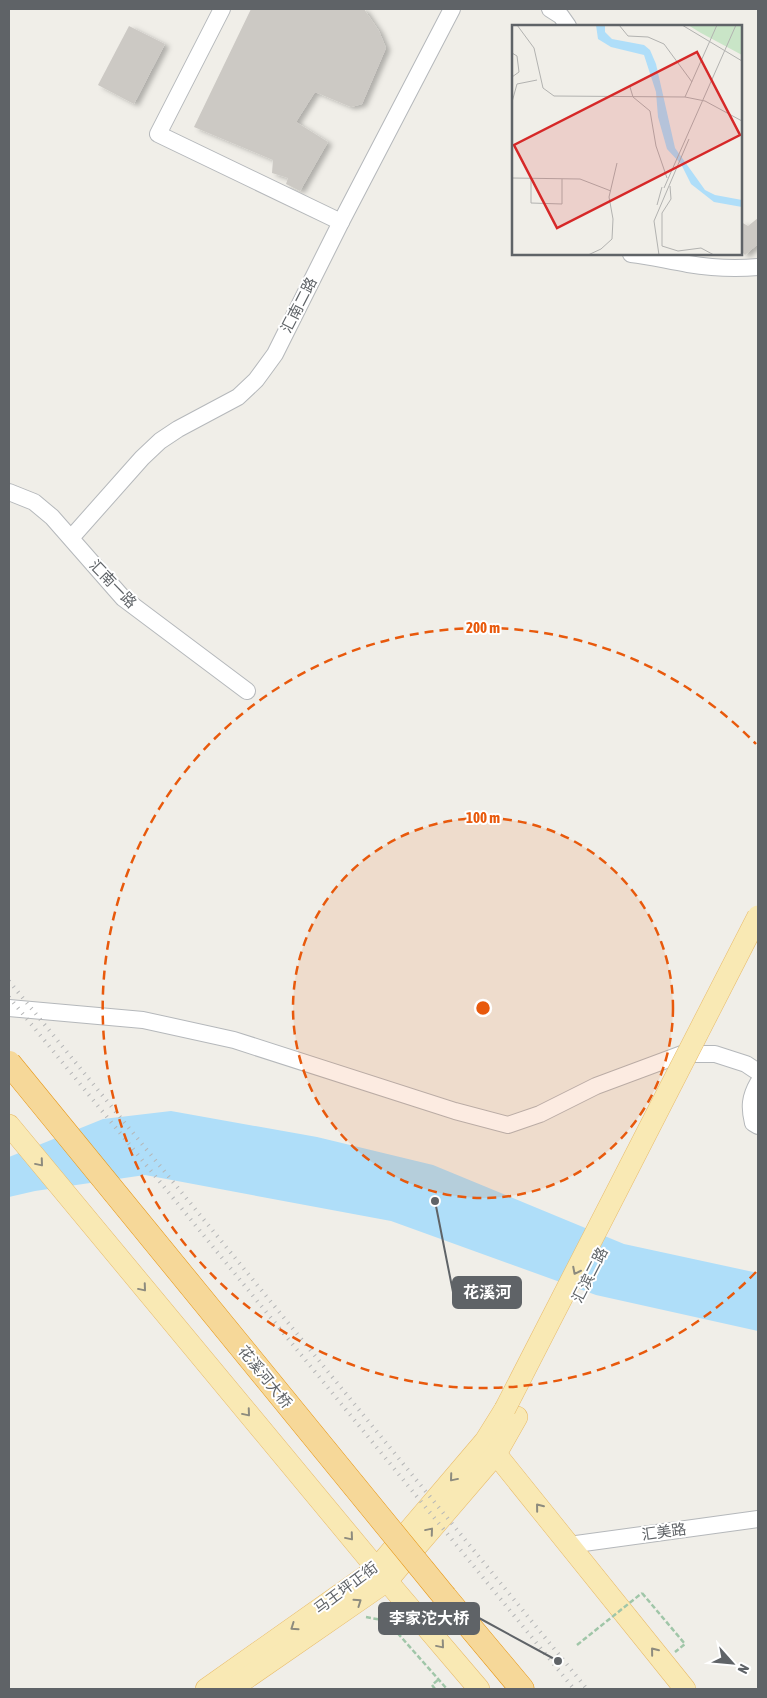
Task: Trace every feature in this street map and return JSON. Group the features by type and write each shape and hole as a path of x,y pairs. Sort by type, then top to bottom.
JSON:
{"highway":[{"name":"花溪河大桥","path":"9,1063 439,1602"},
{"name":"花溪河大桥","path":"9,1084 439,1602 522,1689"},
{"path":"439,1602 502,1689"}],"main road":[{"name":"汇滨二路","path":"511,1413 758,916"},
{"name":"汇滨二路","path":"490,1447 511,1413 758,946"},
{"path":"9,1125 381,1575 478,1689"},
{"path":"490,1447 684,1689"},
{"name":"马王坪正街","path":"231,1689 381,1575 490,1447"},
{"name":"马王坪正街","path":"206,1689 381,1575"}],"street":[{"path":"222,9 158,134 341,222"},
{"name":"汇南二路","path":"71,538 142,458 160,441 178,429 238,398 256,380 275,354 341,222 452,9"},
{"path":"550,9 561,16 567,25"},
{"path":"640,255 688,264 735,269 758,267"},
{"name":"汇南一路","path":"9,492 34,502 52,517 123,598 247,691"},
{"path":"9,1008 143,1020 234,1040 455,1111 508,1125 540,1114 596,1086 682,1054 715,1054 746,1064 758,1072"},
{"path":"758,1083 752,1094 750,1112 753,1123 758,1126"},
{"name":"汇美路","path":"569,1546 758,1519"}],"path":[{"path":"578,1645 642,1592 684,1644 675,1652"},
{"path":"363,1617 387,1621 447,1689"},
{"path":"435,1689 432,1685 439,1679"}],"water":[{"path":"171,1111 317,1137 433,1165 624,1244 758,1273 758,1331 596,1295 391,1221 145,1175 35,1191 9,1197 9,1157 103,1119"}],"building":[{"path":"251,9 364,9 379,31 386,48 362,104 351,107 315,92 296,122 328,142 300,191 286,184 288,178 272,173 273,160 194,127"},
{"path":"129,26 165,44 134,104 98,85"},
{"path":"758,218 758,244 745,255 742,252 742,223 748,226"}],"railway":[{"path":"9,981 587,1689"},
{"path":"9,997 574,1689"}],"place":[{"name":"花溪河","path":"435,1201"},
{"name":"李家沱大桥","path":"558,1661"}]}
